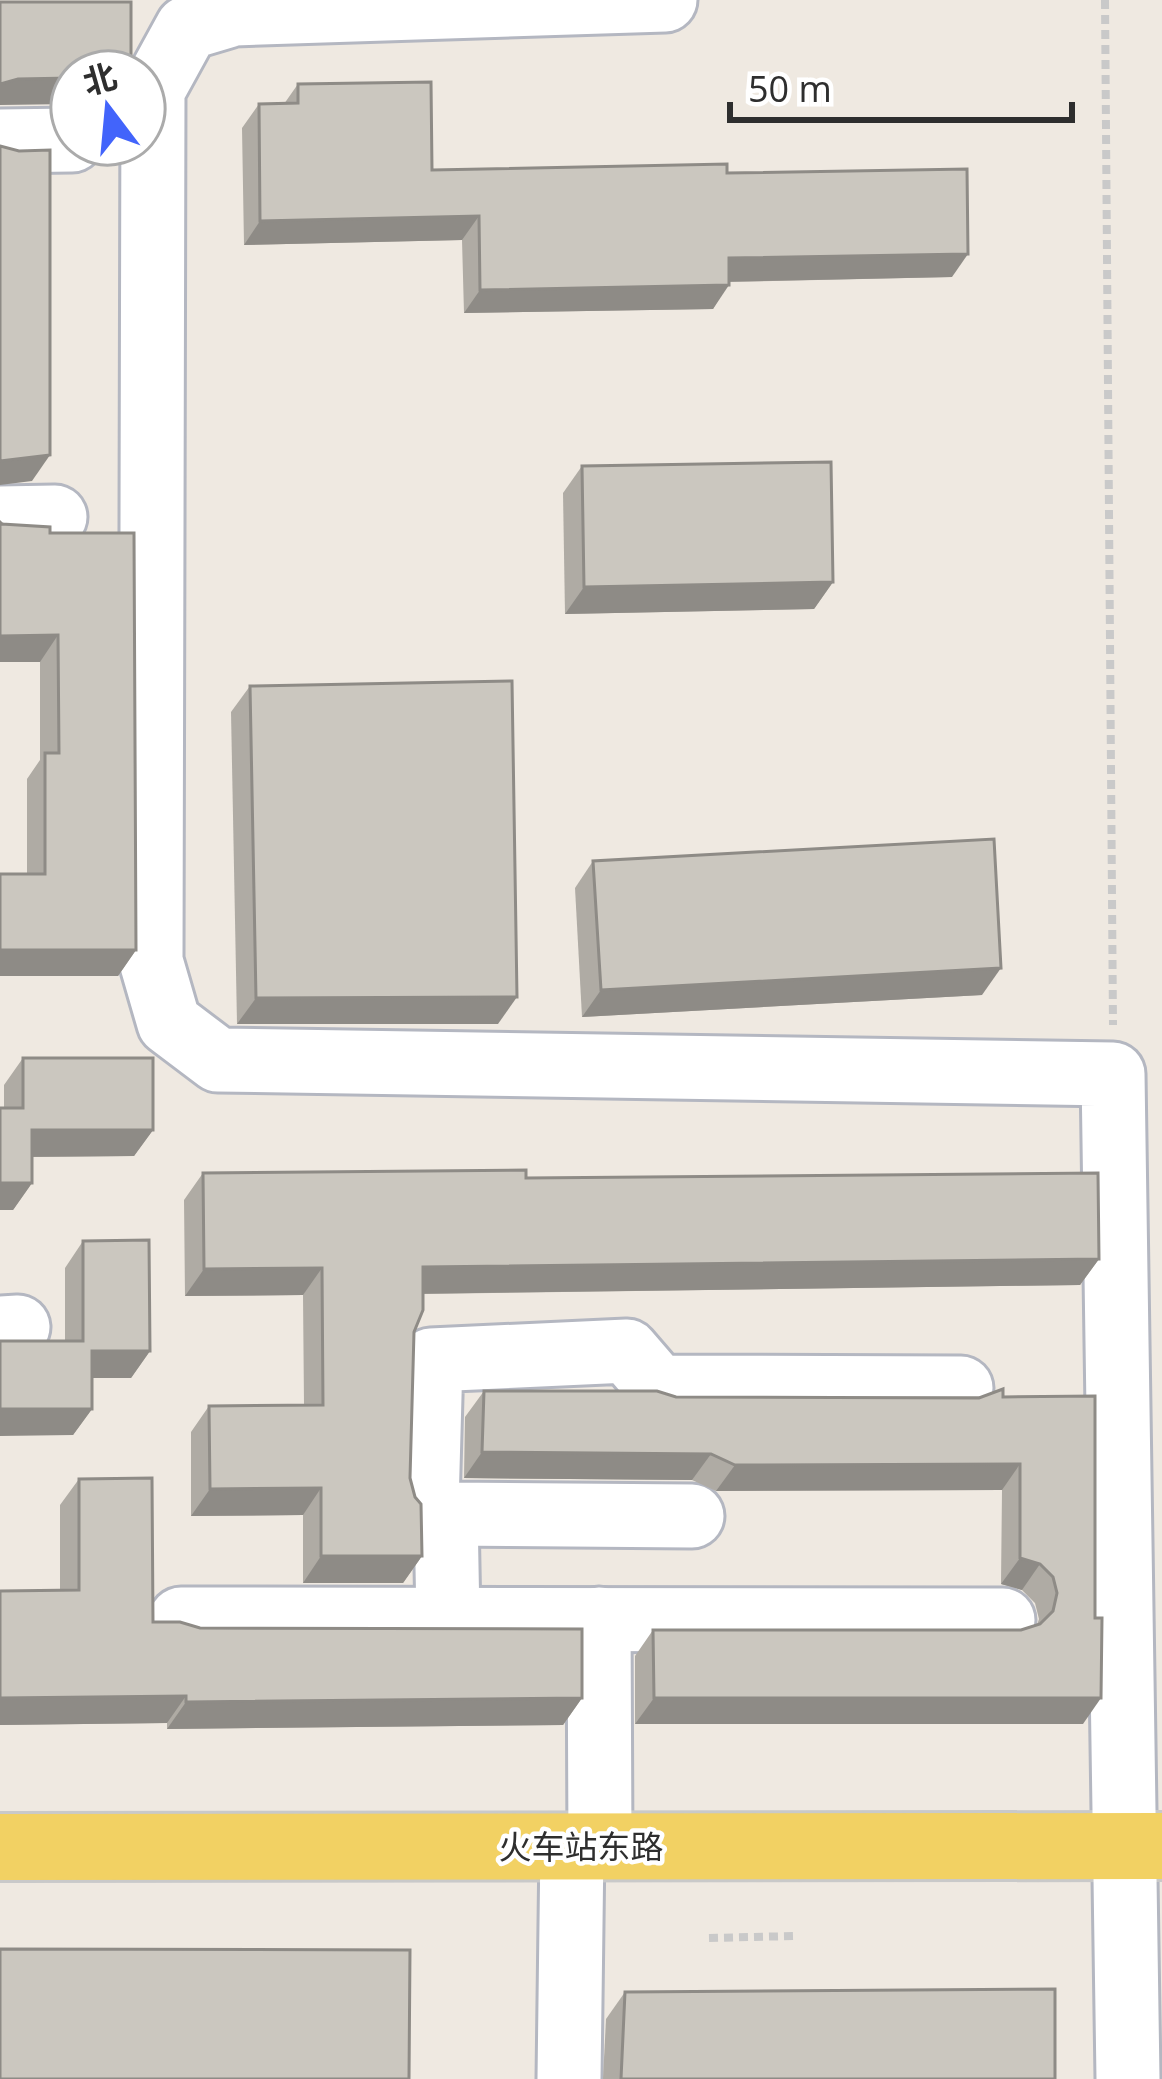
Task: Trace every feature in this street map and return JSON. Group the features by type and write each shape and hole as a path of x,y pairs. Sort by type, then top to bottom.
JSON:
{"main road":[{"name":"火车站东路","path":"0,1847 1144,1846"}],"street":[{"path":"665,0 234,14 187,28 153,90 151,961 169,1024 218,1060 1113,1074 1144,1846 1128,2079"},
{"path":"0,141 48,140"},
{"path":"692,1516 446,1514 427,1507 431,1360 627,1351 658,1387 961,1388"},
{"path":"446,1514 448,1619"},
{"path":"181,1619 1004,1620"},
{"path":"568,2079 599,1619"}],"path":[{"path":"1106,0 1113,1074"},
{"path":"710,1938 794,1936"}],"building":[{"path":"0,2 131,2 131,48 48,48 48,78 0,84"},
{"path":"431,82 432,170 727,164 727,173 967,169 968,254 729,258 729,285 480,290 479,216 260,221 259,104 298,103 298,84"},
{"path":"0,146 48,150 50,455 0,461"},
{"path":"831,462 833,582 584,587 582,466"},
{"path":"0,522 50,527 50,533 134,533 136,950 0,950 0,874 45,874 45,753 59,753 58,635 0,636"},
{"path":"512,681 517,997 256,998 250,686"},
{"path":"994,839 1001,968 601,990 593,861"},
{"path":"23,1058 153,1058 153,1130 32,1130 32,1183 0,1183 0,1108 23,1108"},
{"path":"526,1170 526,1178 1098,1173 1099,1259 423,1267 423,1310 414,1332 410,1478 421,1504 422,1556 321,1556 321,1488 210,1489 209,1406 323,1405 322,1268 204,1269 203,1173"},
{"path":"149,1240 150,1351 92,1351 92,1409 0,1409 0,1341 83,1341 83,1241"},
{"path":"1003,1389 1003,1397 1095,1396 1095,1618 1102,1618 1101,1698 654,1698 653,1630 1021,1630 1040,1624 1053,1611 1057,1593 1053,1577 1040,1564 1020,1558 1020,1464 735,1465 711,1454 482,1452 484,1391 979,1398"},
{"path":"152,1478 153,1622 200,1628 582,1629 582,1698 186,1702 186,1696 0,1698 0,1591 79,1590 79,1479"},
{"path":"0,1949 410,1950 409,2079 0,2079"},
{"path":"1055,1989 1055,2079 621,2079 625,1992"}]}
